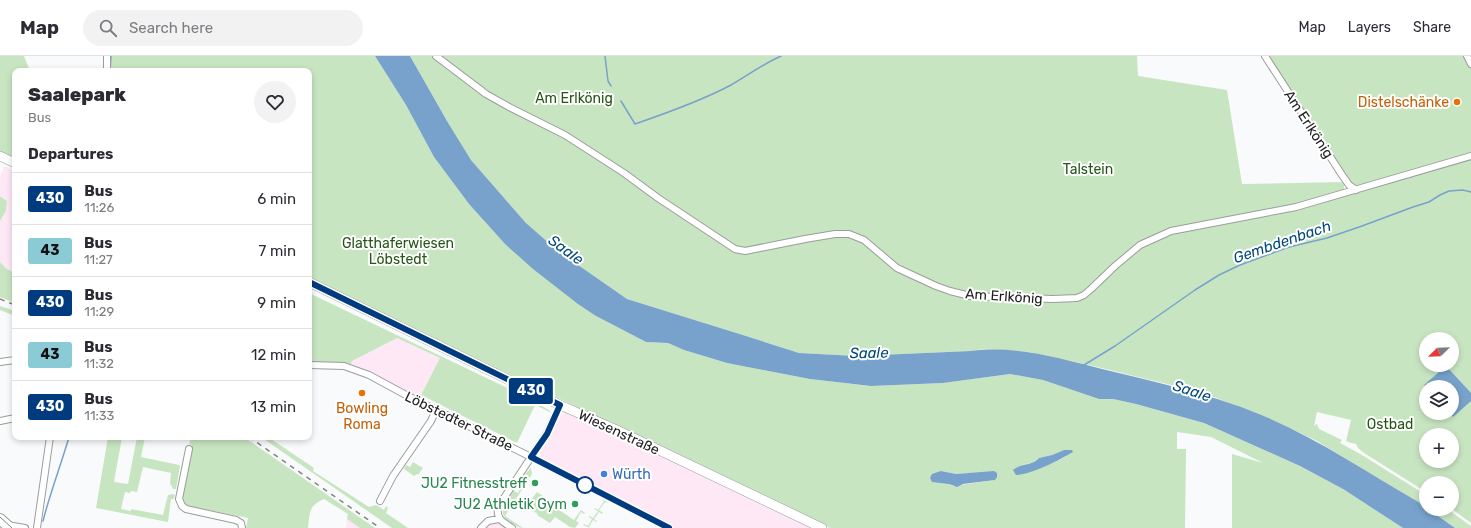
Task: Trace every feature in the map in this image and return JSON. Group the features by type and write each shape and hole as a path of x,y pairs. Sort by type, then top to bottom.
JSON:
{"street":[{"path":"107,56 107,68"},
{"name":"Am Erlkönig","path":"436,56 486,94 565,135 624,173 658,198 734,249 745,251 835,234 849,234 864,240 897,268 936,286 970,296 1053,299 1077,298 1084,295 1115,266 1140,246 1170,231 1296,207 1471,156"},
{"name":"Am Erlkönig","path":"1265,56 1342,175 1356,190"},
{"path":"1467,56 1471,64"},
{"path":"0,156 12,162"},
{"name":"Wiesenstraße","path":"312,283 560,405 822,528"},
{"path":"0,362 12,360"},
{"name":"Löbstedter Straße","path":"312,365 344,366 353,368 531,457 668,528"},
{"path":"512,528 499,519 497,513 498,507 547,434 560,405"},
{"path":"380,501 393,476 431,421 436,410"},
{"path":"0,421 12,419"},
{"path":"36,528 50,440"},
{"path":"189,449 179,494 179,499 182,506 186,509 236,520 241,523 242,528"},
{"path":"481,528 488,522 499,519"},
{"path":"5,524 25,528"}],"shaded area":[{"path":"4,166 12,170 12,272 0,262 0,221 6,211 7,201 0,196 0,178"},
{"path":"397,338 440,358 419,399 351,364 352,361"},
{"path":"564,412 622,436 815,528 675,528 543,460 540,455 540,449 557,420"},
{"path":"347,519 360,528 346,528"},
{"path":"497,522 507,528 483,528 488,524"}],"green space":[{"path":"0,56 24,56 29,68 12,68 12,157 0,151"},
{"name":"Glatthaferwiesen Löbstedt","path":"109,56 375,56 406,105 434,157 469,204 505,244 596,316 646,342 668,343 684,350 727,363 810,379 871,386 943,383 1010,374 1043,380 1099,399 1113,399 1136,404 1204,423 1300,466 1343,489 1403,528 1232,528 1232,454 1263,463 1211,437 1177,432 1177,449 1186,449 1185,528 830,528 312,280 312,68 109,68","holes":["1064,450 1072,452 1055,462 1027,464 1036,462 1039,458","941,471 956,474 972,473 995,480 953,486 949,484"]},
{"path":"410,56 1137,56 1138,76 1227,90 1242,184 1342,182 1344,185 1344,191 1359,186 1348,180 1269,56 1471,56 1471,523 1459,514 1459,476 1419,476 1419,488 1364,453 1356,444 1346,441 1351,420 1317,412 1314,426 1317,424 1319,429 1342,440 1340,443 1419,491 1419,503 1315,440 1259,414 1200,392 1029,352 983,349 971,351 856,356 799,353 627,299 558,251 526,223 471,160"},
{"path":"0,196 7,201 6,211 0,221"},
{"path":"0,262 12,272 12,302 0,297"},
{"path":"312,294 516,392 552,413 535,405 517,443 421,395 440,358 397,338 352,361 351,364 312,362"},
{"path":"0,306 12,310 12,315 0,310"},
{"path":"107,440 121,440 114,482 128,484 136,440 144,440 141,457 180,466 176,489 173,489 170,483 171,473 143,467 137,492 125,492 121,509 131,511 131,509 163,515 168,495 173,494 175,495 174,499 171,499 168,522 96,508"},
{"path":"190,440 248,440 375,528 360,528 347,519 348,514 324,499 312,507 308,528 246,528 248,518 188,506 184,503 182,495 192,445 189,444"},
{"path":"265,440 272,440 314,468 313,471 369,507 376,505 384,510 386,506 388,508 386,513 408,528 392,528"},
{"path":"413,462 423,468 418,475 417,474 414,476 404,469 406,465 410,467"},
{"path":"531,468 532,474 505,516 523,528 521,528 506,519 503,511 505,503 514,491 518,493 523,485 520,481 524,483 528,476 525,474"},
{"path":"537,492 547,499 546,501 574,520 581,510 585,513 584,514 581,512 576,521 579,523 575,528 570,527 555,517 550,523 526,507"},
{"path":"601,498 609,503 605,502 599,510 603,513 602,514 599,512 594,519 597,522 593,520 589,527 590,528 583,525 588,526 592,519 589,516 593,518 598,511 594,509 595,508 598,510 604,501"},
{"path":"1438,516 1457,516 1471,526 1471,528 1455,528"}],"water":[{"path":"375,56 410,56 471,160 526,223 558,251 627,299 799,353 856,356 987,350 1020,351 1053,357 1181,388 1259,414 1300,433 1419,502 1419,516 1438,516 1455,528 1403,528 1343,489 1300,466 1204,423 1136,404 1113,399 1099,399 1043,380 1010,374 943,383 871,386 810,379 727,363 684,350 668,343 646,342 596,316 578,304 533,269 505,244 469,204 434,157 406,105"},
{"path":"1439,372 1452,372 1459,380 1430,380"},
{"path":"1459,380 1471,393 1471,401 1459,412"},
{"path":"1064,450 1072,450 1073,452 1053,463 1029,473 1016,475 1013,470 1020,466 1034,462 1039,458"},
{"path":"941,471 956,474 994,471 997,473 997,477 995,480 963,484 957,487 949,484 932,482 930,478 932,474"}],"waterway":[{"path":"110,68 111,56"},
{"path":"605,56 608,81 611,86"},
{"path":"621,101 635,124 708,96 731,85 781,56"},
{"name":"Gembdenbach","path":"1084,365 1115,346 1195,290 1219,275 1240,265 1289,247 1327,238 1362,226 1429,202 1449,191 1463,190 1471,192"},
{"path":"43,521 68,440"}],"tram line":[{"path":"0,517 12,528"}],"railway":[{"path":"0,299 12,304"},
{"path":"253,440 380,528"}],"bus line":[{"name":"430","path":"312,283 560,405 547,434 531,457 669,528"}],"place":[{"name":"Distelschänke","path":"1457,102"},
{"name":"Bowling Roma","path":"362,393"},
{"name":"Würth","path":"604,474"},
{"name":"JU2 Fitnesstreff","path":"535,483"},
{"name":"JU2 Athletik Gym","path":"575,504"}],"park label":[{"name":"Talstein","path":"1088,169"},
{"name":"Ostbad","path":"1390,424"}],"water label":[{"name":"Saale","path":"566,250"},
{"name":"Saale","path":"869,353"},
{"name":"Saale","path":"1192,391"}]}
